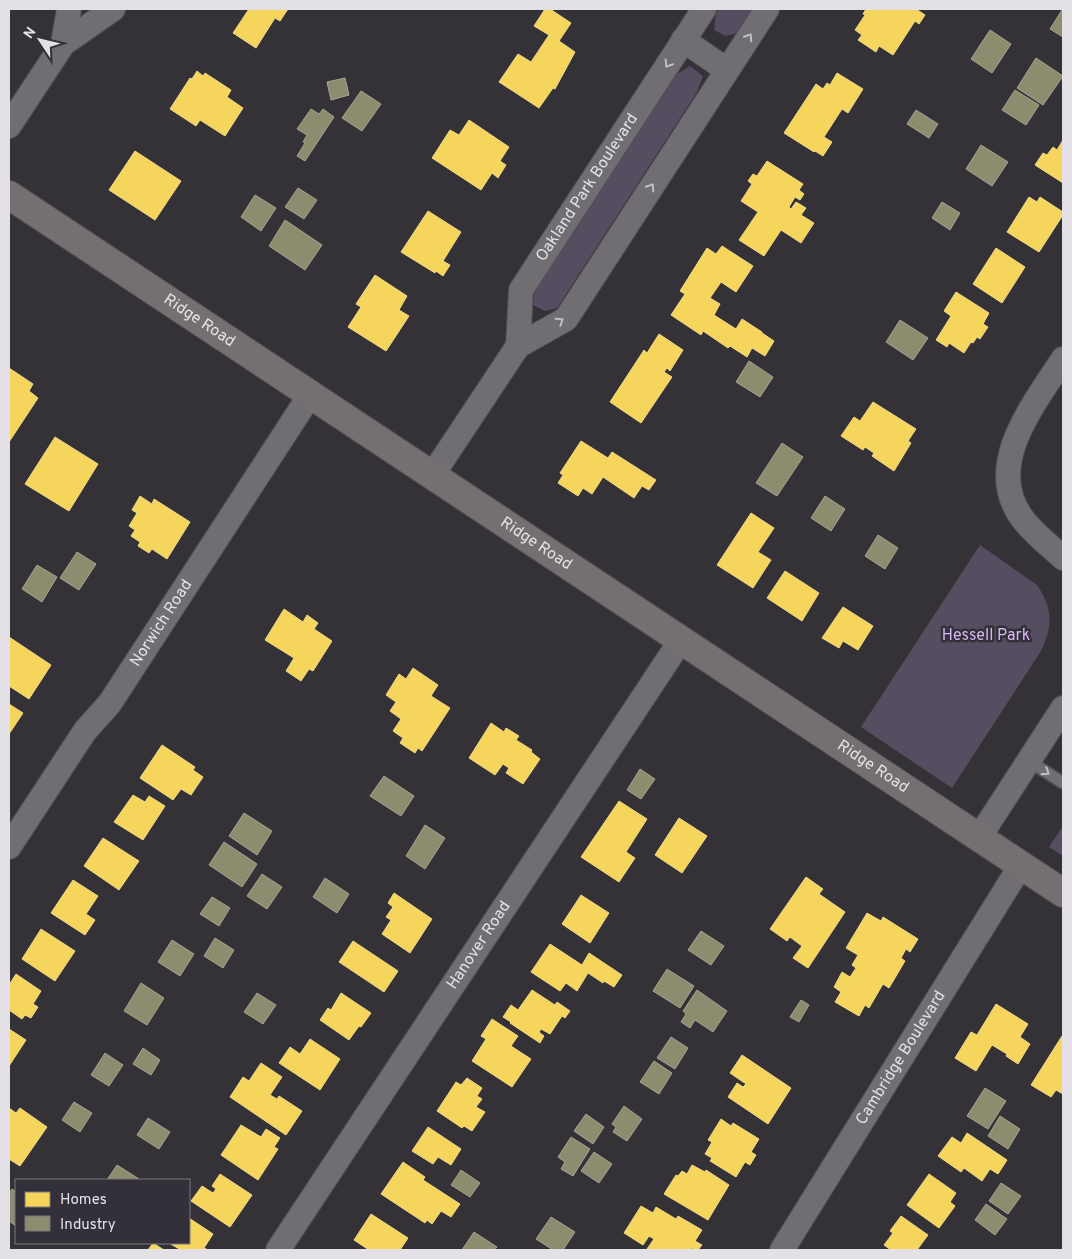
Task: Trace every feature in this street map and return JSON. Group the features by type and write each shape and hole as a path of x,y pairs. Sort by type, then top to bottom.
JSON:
{"street":[{"path":"63,44 69,9"},
{"path":"9,126 63,44 113,9"},
{"name":"Oakland Park Boulevard","path":"518,346 521,290 704,9"},
{"path":"433,474 518,346 566,319 767,9"},
{"path":"683,40 727,70"},
{"name":"Ridge Road","path":"9,194 310,395 433,474 681,640 980,836 1063,893"},
{"path":"1063,359 1029,412 1014,441 1008,476 1014,504 1022,518 1063,558"},
{"name":"Norwich Road","path":"9,847 85,731 110,703 310,395"},
{"name":"Hanover Road","path":"278,1250 681,640"},
{"path":"980,836 1063,708"},
{"name":"Cambridge Boulevard","path":"782,1250 1022,865"}],"lane":[{"path":"1029,761 1063,783"}],"green space":[{"path":"719,9 753,9 737,33 726,36 714,30 716,13"},
{"path":"690,66 703,76 697,92 557,308 545,311 533,305 535,288 677,74"},
{"name":"Hessell Park","path":"980,545 1037,585 1046,602 1050,618 1048,634 1041,651 952,788 861,727"},
{"path":"1063,826 1063,856 1049,847"}],"building: Homes":[{"path":"249,9 288,9 280,21 275,18 256,48 233,33"},
{"path":"545,9 550,9 571,23 559,41 575,52 555,89 553,88 539,108 499,82 518,54 531,62 549,35 534,26"},
{"path":"866,9 916,9 925,15 919,24 915,21 893,55 879,46 876,52 858,40 862,35 855,30 865,15 863,14"},
{"path":"197,71 203,76 205,73 231,90 227,97 243,108 225,136 200,120 196,126 170,109 190,78 192,79"},
{"path":"837,73 863,89 848,113 842,109 824,137 832,142 823,156 784,133 816,84 823,89 827,83 830,85"},
{"path":"469,120 509,147 500,161 506,165 498,178 492,173 481,190 432,158 450,130 459,135"},
{"path":"1063,140 1063,183 1035,165 1043,153 1047,155 1053,147 1057,150"},
{"path":"135,151 181,181 155,220 109,190"},
{"path":"767,161 803,184 799,190 804,194 800,200 795,197 789,207 791,209 796,202 806,208 801,215 814,223 801,243 781,230 764,256 739,240 758,212 741,201 752,184 748,181 753,174 757,176"},
{"path":"1029,197 1037,202 1040,197 1063,212 1063,215 1039,252 1007,232"},
{"path":"428,211 461,232 443,261 450,265 443,276 401,252"},
{"path":"722,246 753,266 736,292 721,282 710,298 720,304 714,315 736,329 742,319 774,341 765,356 752,348 747,357 730,346 728,348 703,331 701,335 671,315 685,294 680,291 707,248 716,254"},
{"path":"996,248 1025,267 1002,303 973,284"},
{"path":"375,275 407,296 399,310 409,316 386,351 348,327 361,307 356,304"},
{"path":"956,292 989,313 983,324 988,327 980,339 977,337 973,343 971,342 964,353 949,343 947,347 936,340 951,316 944,311"},
{"path":"659,334 683,350 670,371 667,368 664,372 672,377 641,423 610,402 644,350 647,353"},
{"path":"9,368 33,384 29,391 38,398 9,442"},
{"path":"873,402 916,429 908,441 911,443 894,471 872,456 874,453 865,447 863,450 841,436 854,417 860,421"},
{"path":"55,437 98,464 69,511 25,484"},
{"path":"581,441 608,458 612,452 656,480 649,490 642,486 634,498 603,477 592,494 583,488 578,496 558,483 563,475 560,473"},
{"path":"140,496 152,504 154,499 190,522 167,559 152,549 149,553 138,546 140,542 131,536 135,530 129,526 137,513 132,510"},
{"path":"751,513 774,528 758,552 771,560 753,588 717,565"},
{"path":"785,571 819,593 802,621 767,598"},
{"path":"843,607 873,626 858,650 843,641 839,648 822,638"},
{"path":"284,609 303,622 307,615 318,623 314,629 332,641 313,671 309,669 301,681 286,671 294,658 265,640"},
{"path":"9,637 51,665 29,699 9,686"},
{"path":"413,668 438,685 431,696 450,708 422,751 418,748 415,753 400,743 403,738 393,731 401,719 390,711 396,702 386,695 399,674 406,679"},
{"path":"9,704 23,713 9,734"},
{"path":"491,723 504,732 506,728 519,736 516,740 532,750 531,752 540,759 523,784 506,773 509,768 503,764 495,775 469,758"},
{"path":"162,745 195,767 193,770 203,777 191,795 181,789 173,800 140,778"},
{"path":"133,795 145,802 149,796 165,806 143,840 114,822"},
{"path":"619,801 647,819 626,852 635,858 619,882 581,857"},
{"path":"679,818 707,836 682,873 655,855"},
{"path":"103,838 139,861 119,890 84,866"},
{"path":"806,877 823,889 819,894 845,912 808,968 793,958 802,946 790,937 787,941 770,929"},
{"path":"73,880 98,896 86,914 95,920 85,935 51,913"},
{"path":"394,893 432,919 410,953 382,934 391,920 386,917 393,907 388,903"},
{"path":"581,895 609,913 590,943 562,924"},
{"path":"867,913 881,921 883,917 918,939 910,952 906,949 901,958 905,961 889,988 883,984 869,1008 865,1005 859,1016 835,1002 841,992 834,987 842,972 850,977 856,968 852,965 858,955 846,948"},
{"path":"41,929 75,951 55,981 22,959"},
{"path":"353,941 398,971 384,992 339,962"},
{"path":"550,944 582,965 589,953 622,975 614,987 604,981 603,983 588,973 577,991 566,983 560,991 531,972"},
{"path":"16,974 41,991 33,1004 38,1007 31,1018 25,1015 22,1019 9,1010 9,985"},
{"path":"532,990 555,1005 557,1002 570,1011 565,1018 562,1016 550,1034 541,1029 539,1032 544,1036 540,1043 503,1017 511,1005 518,1010"},
{"path":"341,993 371,1013 349,1040 320,1020 328,1008 331,1010"},
{"path":"996,1004 1028,1024 1020,1037 1030,1044 1018,1064 1006,1056 1007,1054 992,1045 976,1071 955,1058 971,1032 977,1035"},
{"path":"492,1019 518,1036 511,1046 531,1059 512,1087 472,1061 486,1039 481,1036"},
{"path":"9,1029 26,1040 9,1066"},
{"path":"1062,1036 1063,1094 1056,1090 1051,1097 1031,1085"},
{"path":"310,1039 340,1059 320,1090 279,1063 290,1047 300,1054"},
{"path":"742,1055 791,1088 768,1124 728,1097 737,1083 743,1087 746,1084 730,1073"},
{"path":"261,1063 282,1077 270,1095 277,1099 279,1096 302,1111 286,1135 230,1097 243,1077 249,1081"},
{"path":"467,1078 482,1088 477,1096 482,1099 476,1107 485,1112 472,1131 464,1126 462,1128 437,1111 456,1082 461,1085"},
{"path":"9,1108 16,1113 20,1108 47,1127 20,1166 9,1159"},
{"path":"721,1119 731,1126 733,1123 759,1139 751,1152 756,1155 750,1165 745,1162 736,1177 710,1161 712,1158 705,1154 712,1142 708,1140"},
{"path":"241,1125 261,1137 266,1129 280,1138 274,1147 278,1149 258,1180 221,1155"},
{"path":"428,1127 461,1149 451,1165 438,1157 433,1164 412,1151"},
{"path":"967,1133 1007,1160 998,1174 990,1169 982,1181 964,1168 961,1172 938,1156 952,1137 961,1143"},
{"path":"403,1162 425,1177 423,1180 460,1204 451,1217 441,1211 432,1224 427,1220 425,1223 381,1194"},
{"path":"692,1165 705,1172 706,1170 729,1185 708,1220 664,1194 676,1175 678,1176 682,1171 687,1174"},
{"path":"220,1174 252,1195 230,1227 191,1201 202,1186 213,1193 216,1189 212,1186"},
{"path":"929,1174 956,1193 950,1202 955,1206 939,1228 907,1205"},
{"path":"641,1206 653,1213 656,1207 676,1219 678,1216 702,1230 695,1241 702,1245 698,1250 691,1248 689,1250 648,1250 654,1239 649,1236 643,1245 624,1233"},
{"path":"371,1214 408,1238 400,1250 369,1250 354,1240"},
{"path":"901,1216 928,1235 917,1250 891,1250 884,1245 893,1233 890,1231"},
{"path":"190,1219 213,1234 204,1248 208,1250 181,1250 171,1244 190,1244"},
{"path":"152,1244 155,1244 164,1250 148,1250"}],"building: Industry":[{"path":"1063,11 1063,37 1050,29"},
{"path":"990,30 1011,44 992,73 971,59"},
{"path":"1036,58 1063,76 1043,105 1017,88"},
{"path":"345,78 349,95 331,100 327,82"},
{"path":"1015,90 1039,105 1026,125 1002,110"},
{"path":"361,91 381,104 362,131 342,118"},
{"path":"311,109 319,114 323,109 334,117 305,161 297,156 305,143 303,142 307,135 297,129"},
{"path":"916,110 938,124 929,138 907,124"},
{"path":"981,145 1008,162 992,186 966,169"},
{"path":"298,188 317,200 304,219 285,207"},
{"path":"255,195 276,208 261,231 241,217"},
{"path":"942,202 960,213 950,230 932,218"},
{"path":"285,220 322,245 305,270 269,246"},
{"path":"900,320 928,338 913,360 886,342"},
{"path":"749,361 773,377 760,397 736,382"},
{"path":"782,443 803,457 777,496 756,483"},
{"path":"825,496 845,509 831,531 811,518"},
{"path":"878,535 898,548 885,569 865,556"},
{"path":"77,552 96,564 79,590 60,578"},
{"path":"37,565 57,577 42,602 22,589"},
{"path":"640,769 655,779 641,799 627,790"},
{"path":"384,776 414,796 401,816 370,796"},
{"path":"244,813 272,831 257,855 229,836"},
{"path":"425,825 445,838 425,869 406,856"},
{"path":"224,842 257,864 242,887 209,865"},
{"path":"262,874 282,887 267,909 247,896"},
{"path":"325,878 349,894 337,913 313,897"},
{"path":"212,897 230,908 219,926 200,914"},
{"path":"701,931 724,946 711,965 688,950"},
{"path":"215,938 234,950 223,968 204,956"},
{"path":"172,940 194,954 180,976 158,962"},
{"path":"667,969 694,986 680,1008 653,991"},
{"path":"141,983 164,998 147,1025 124,1011"},
{"path":"697,990 727,1011 713,1032 695,1020 690,1028 681,1022 686,1014 683,1011"},
{"path":"257,993 276,1005 263,1024 244,1012"},
{"path":"801,1000 809,1005 799,1022 790,1017"},
{"path":"671,1037 688,1048 675,1069 657,1058"},
{"path":"143,1048 160,1060 151,1075 133,1064"},
{"path":"105,1053 123,1065 109,1086 91,1075"},
{"path":"654,1061 672,1073 659,1094 640,1082"},
{"path":"985,1088 1006,1101 988,1129 967,1116"},
{"path":"74,1102 92,1113 80,1132 62,1120"},
{"path":"624,1106 642,1119 627,1141 613,1132 616,1127 612,1124"},
{"path":"586,1114 604,1127 593,1144 574,1131"},
{"path":"1000,1116 1020,1129 1008,1149 988,1136"},
{"path":"148,1118 170,1132 159,1149 137,1135"},
{"path":"571,1137 590,1149 573,1176 561,1169 565,1162 558,1157"},
{"path":"594,1152 612,1164 599,1183 581,1171"},
{"path":"117,1165 139,1179 108,1179"},
{"path":"461,1170 480,1183 470,1197 451,1185"},
{"path":"1001,1183 1021,1196 1008,1214 989,1201"},
{"path":"12,1189 15,1191 15,1225 9,1221 9,1194"},
{"path":"986,1204 1007,1219 995,1235 975,1220"},
{"path":"551,1217 575,1232 563,1250 553,1250 536,1239"},
{"path":"474,1232 497,1247 494,1250 462,1250"}]}
